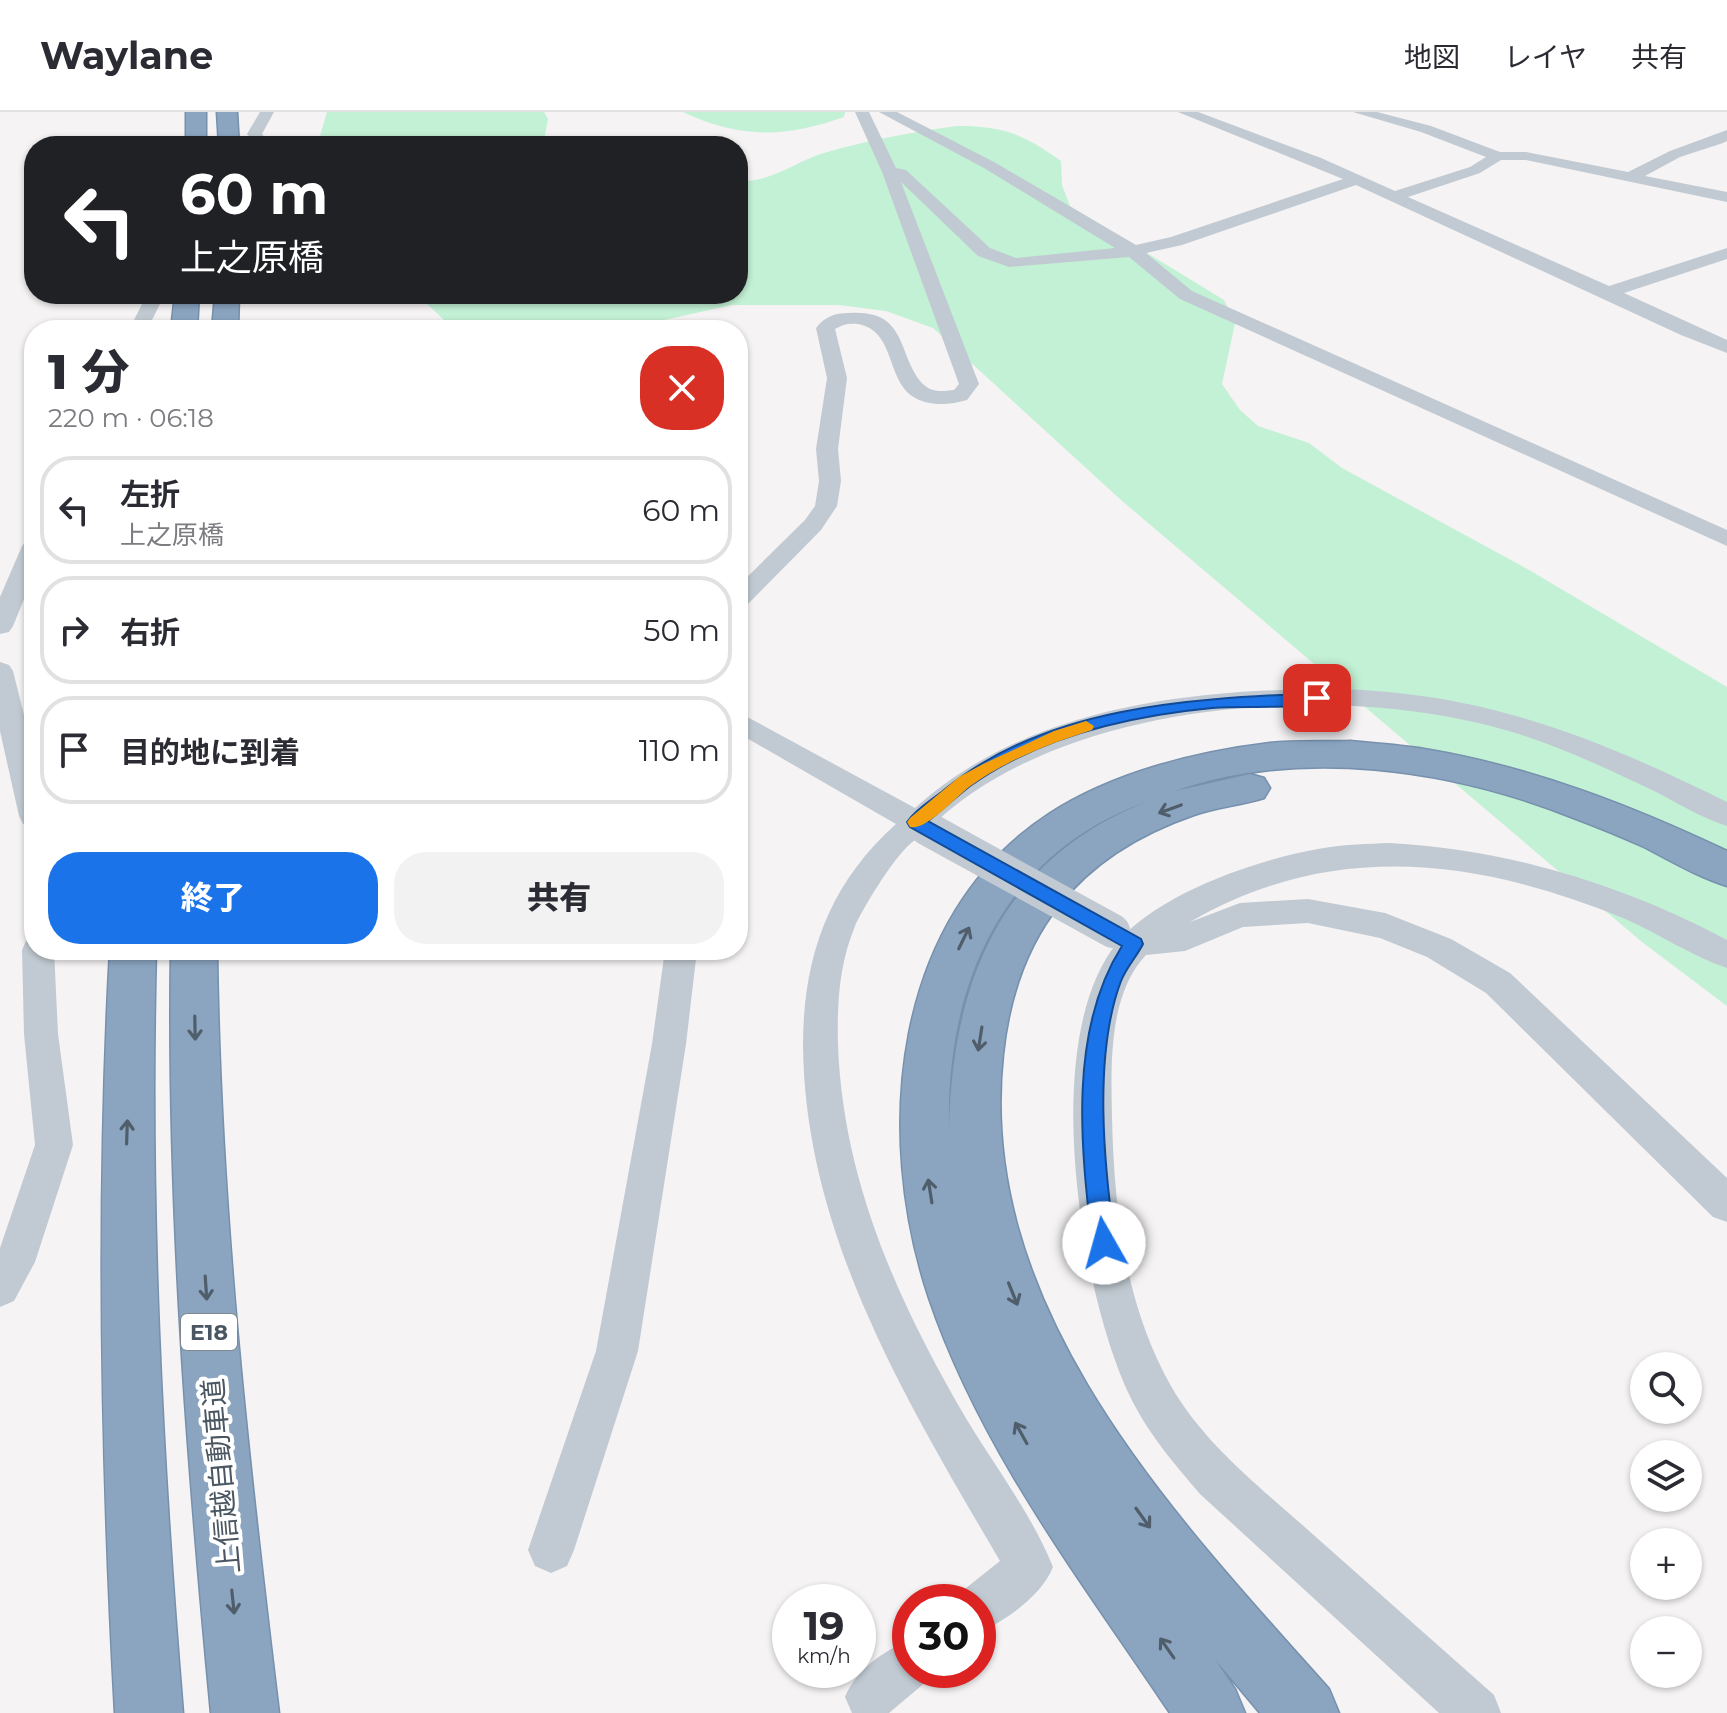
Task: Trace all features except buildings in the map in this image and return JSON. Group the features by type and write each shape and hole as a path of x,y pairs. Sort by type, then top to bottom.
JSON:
{"highway":[{"path":"196,112 196,136"},
{"path":"227,112 228,136"},
{"path":"1211,1713 1036,1460 994,1385 959,1306 936,1229 925,1160 923,1095 931,1031 946,978 967,931 992,889 1021,855 1054,829 1091,807 1179,773 1229,761 1294,754 1390,757 1450,766 1507,780 1631,823 1727,870"},
{"path":"1305,1713 1167,1551 1119,1485 1076,1420 1037,1351 1009,1284 988,1220 976,1159 978,1047 987,997 1003,955 1025,914 1050,883 1080,856 1116,834 1196,800 1241,789 1287,783 1383,784 1487,802 1542,817 1600,839 1727,900"},
{"path":"123,1713 114,1480 133,960"},
{"name":"上信越自動車道","path":"194,960 199,1189 219,1467 245,1713"},
{"path":"125,1200 134,1494 149,1713"}],"street":[{"path":"256,136 254,134 267,112"},
{"path":"748,590 813,525 826,506 830,481 827,449 837,378 825,328 827,325 847,318 879,322 892,335 907,378 922,395 937,399 960,396 969,384 890,172 862,112"},
{"path":"886,112 989,165 1133,251 1186,295 1727,539"},
{"path":"1185,112 1357,179 1572,277 1611,291 1678,327 1727,347"},
{"path":"1360,112 1430,124 1498,156 1526,156 1727,197"},
{"path":"1630,177 1675,154 1724,139"},
{"path":"1395,196 1475,170 1498,156"},
{"path":"890,172 901,173 955,228 984,252 999,259 1030,262 1133,251 1176,241 1357,179"},
{"path":"1611,291 1727,253"},
{"path":"0,626 24,570"},
{"path":"0,671 24,773"},
{"path":"996,1594 1030,1567 921,1384 874,1289 844,1205 825,1128 820,1002 829,946 850,903 877,862 921,825 965,781 1013,755 1060,734 1106,720 1157,709 1215,703 1317,698 1409,701 1472,712 1534,730 1592,752 1727,815"},
{"path":"748,727 1123,938 1185,938 1240,915 1308,911 1385,926 1439,948 1498,983 1727,1204"},
{"path":"1123,938 1161,924 1236,886 1298,865 1337,857 1385,854 1456,859 1559,882 1632,909 1727,955"},
{"path":"1123,938 1102,1014 1093,1116 1096,1180 1104,1243 1116,1300 1151,1391 1183,1440 1216,1478 1476,1713"},
{"path":"0,1287 21,1249 54,1145 41,1034 38,960"},
{"path":"551,1550 617,1351 669,1044 680,960"},
{"path":"870,1697 892,1679"}],"green space":[{"path":"327,112 544,112 548,119 545,136 320,136"},
{"path":"683,112 845,112 844,117 802,129 763,132 724,127"},
{"path":"957,126 988,128 1012,133 1048,152 1061,161 1062,185 1070,206 1224,300 1235,323 1222,384 1240,410 1258,426 1309,443 1342,468 1529,570 1727,687 1727,1006 1642,942 1121,500 933,328 886,311 839,305 732,305 664,320 444,320 427,304 748,304 748,181 761,179 824,153"}],"slow traffic":[{"path":"916,822 965,781 1013,755 1086,726"}],"route":[{"path":"1104,1243 1096,1180 1093,1116 1097,1057 1102,1014 1113,977 1134,944 916,822 965,781 1060,734 1157,709 1317,698"}]}
